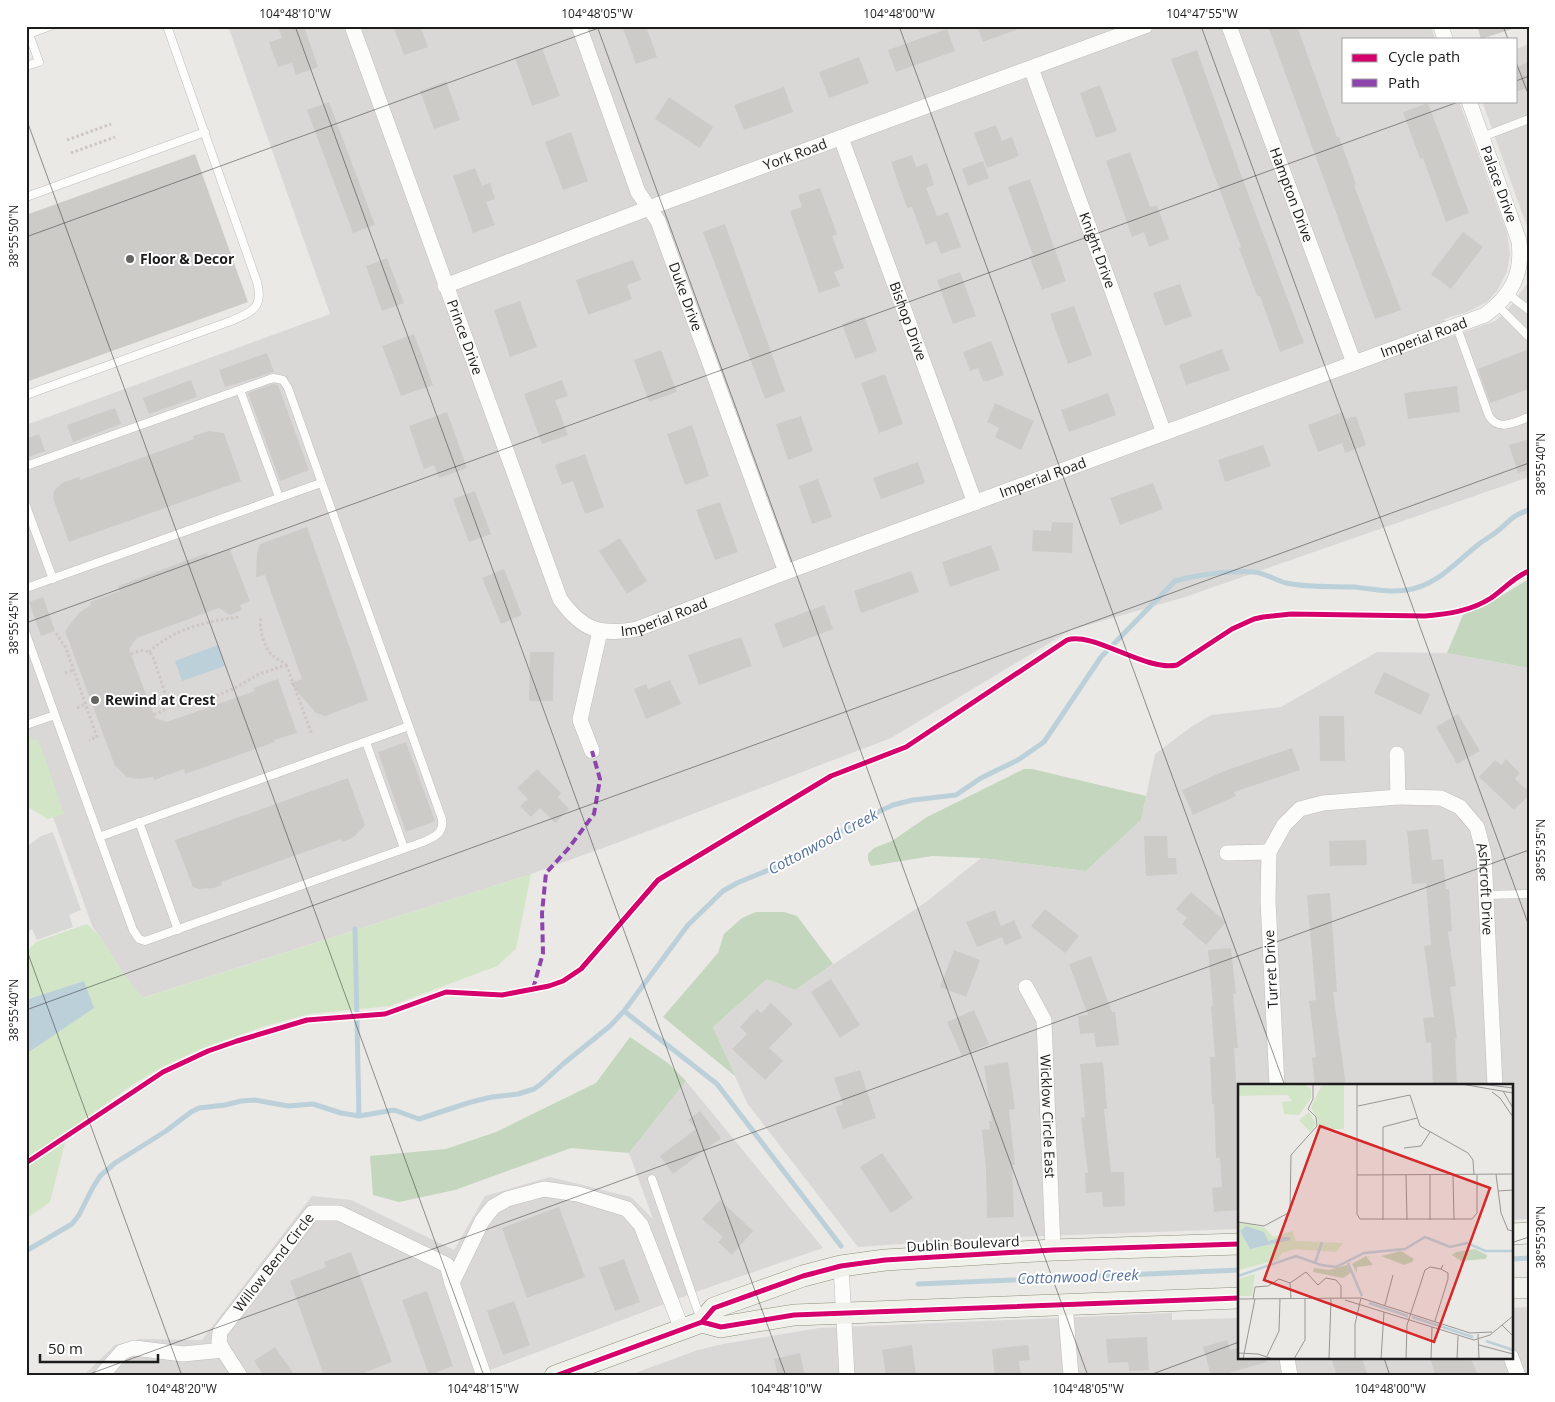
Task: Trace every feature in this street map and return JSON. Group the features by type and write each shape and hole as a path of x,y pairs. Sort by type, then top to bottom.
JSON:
{"main road":[{"path":"1512,1234 1529,1233"},
{"name":"Dublin Boulevard","path":"555,1376 597,1368 682,1329 702,1322 714,1308 803,1276 841,1266 885,1260 1053,1250 1238,1244"},
{"path":"1512,1288 1529,1288"},
{"name":"Dublin Boulevard","path":"702,1322 721,1327 794,1316 1238,1298"}],"street":[{"name":"Prince Drive","path":"352,26 560,599 581,622 600,631"},
{"name":"Duke Drive","path":"579,26 638,192 658,221 786,572"},
{"name":"York Road","path":"445,286 648,208 1145,26"},
{"name":"Hampton Drive","path":"1228,26 1354,363"},
{"path":"1441,26 1445,38"},
{"name":"Knight Drive","path":"1031,68 1164,433"},
{"name":"Palace Drive","path":"1469,102 1519,240 1521,258 1517,276 1508,294 1498,306 1485,315"},
{"name":"Bishop Drive","path":"841,138 976,503"},
{"name":"Imperial Road","path":"600,631 621,632 637,629 786,572 1485,315"},
{"path":"592,751 580,720 600,631"},
{"path":"1397,754 1398,797"},
{"name":"Turret Drive","path":"1277,1084 1268,900 1269,852 1284,825 1300,809 1323,803 1398,797"},
{"name":"Ashcroft Drive","path":"1398,797 1441,798 1460,808 1477,827 1484,854 1495,1084"},
{"path":"1227,853 1269,852"},
{"name":"Wicklow Circle East","path":"1026,988 1044,1020 1053,1250"},
{"path":"452,1283 482,1221 493,1207 508,1198 544,1189 578,1194 627,1209 641,1225 682,1329"},
{"name":"Willow Bend Circle","path":"223,1350 219,1342 220,1332 312,1213 339,1213 447,1265 484,1376"},
{"path":"841,1266 847,1376"},
{"path":"1065,1304 1070,1376"},
{"path":"101,1376 122,1352 134,1348 183,1354 223,1350 240,1376"},
{"path":"1286,1360 1290,1376"},
{"path":"1512,1360 1518,1376"}],"lane":[{"path":"26,66 39,62 27,34 50,26"},
{"path":"26,395 231,321 255,309 259,300 257,282 167,26"},
{"path":"1482,137 1529,119"},
{"path":"26,197 205,132"},
{"path":"1508,294 1529,310"},
{"path":"1498,306 1529,337"},
{"path":"1456,326 1492,422 1499,425 1509,425 1529,416"},
{"path":"26,466 274,378 279,378 286,383 443,822 440,832 434,837 148,941 142,940 136,936 133,930 26,634"},
{"path":"240,390 279,497"},
{"path":"26,588 321,483"},
{"path":"26,506 53,579"},
{"path":"26,725 55,715"},
{"path":"99,837 409,726"},
{"path":"366,742 404,848"},
{"path":"139,822 178,930"},
{"path":"1486,895 1529,894"},
{"path":"652,1178 702,1322"}],"path":[{"path":"67,140 111,124"},
{"path":"71,153 115,136"},
{"path":"261,616 261,630 267,646 272,655 286,665 312,735"},
{"path":"149,652 168,638 190,628 213,621 240,617"},
{"path":"56,632 66,648 97,737 89,740"},
{"path":"131,654 143,650 149,652 153,657 168,703 164,710 153,714"},
{"path":"168,703 179,704 208,699 233,689 259,674 286,665"},
{"path":"64,673 73,670"},
{"path":"77,708 86,704"}],"shaded area":[{"path":"228,26 1431,26 1435,38 1342,38 1342,102 1459,102 1507,233 1510,254 1507,272 1497,291 1487,302 1467,312 1444,319 1450,337 1495,321 1509,308 1529,279 1529,477 1185,597 1071,630 891,738 622,841 531,874 142,998 124,975 93,928 26,742 26,425 330,314"},
{"path":"1529,44 1529,232 1482,102 1518,102 1518,48"},
{"path":"1377,652 1447,653 1529,668 1529,1219 1512,1220 1512,1084 1238,1084 1238,1229 987,1238 858,1247 747,1103 713,1027 767,979 795,990 926,902 981,858 1086,871 1141,820 1155,754 1191,727 1211,715 1281,707"},
{"path":"53,832 81,910 69,915 73,927 37,940 32,929 26,932 26,847 41,836"},
{"path":"686,1081 823,1248 704,1289 474,1376 83,1376 115,1345 140,1339 202,1340 312,1196 351,1200 454,1250 485,1196 550,1177 631,1197 653,1219 629,1153"},
{"path":"1529,1307 1529,1376 627,1376 698,1350 819,1328 1172,1313 1172,1320 1238,1318 1238,1360 1512,1360 1512,1308"}],"green space":[{"path":"1529,579 1529,668 1447,653 1463,615 1488,604"},
{"path":"29,735 33,740 38,740 64,814 48,819 26,806 26,738"},
{"path":"1024,769 1032,769 1146,796 1141,820 1086,871 981,858 932,856 871,866 868,854 874,848 892,841 927,817"},
{"path":"531,874 516,949 497,966 390,1006 309,1014 262,1027 203,1048 166,1065 135,1083 68,1131 50,1202 26,1219 26,952 36,942 87,924 100,937 124,975 143,998"},
{"path":"756,912 784,912 797,916 833,964 795,990 767,979 713,1027 735,1076 663,1017 718,953 724,934 742,918"},
{"path":"630,1037 668,1063 686,1081 629,1153 571,1148 455,1190 399,1202 373,1195 370,1156 446,1149 496,1132 596,1083"}],"water":[{"path":"218,645 225,666 182,681 175,661"},
{"path":"84,981 94,1008 26,1054 26,1000"}],"building":[{"path":"278,26 304,26 318,67 296,75 292,63 278,67 269,42 282,38"},
{"path":"393,26 420,26 428,47 404,55"},
{"path":"622,26 646,26 657,57 636,64"},
{"path":"977,26 1023,26 1023,27 983,42"},
{"path":"1268,26 1297,26 1401,310 1375,319"},
{"path":"1477,26 1514,26 1515,28 1484,38 1481,38"},
{"path":"947,29 955,51 896,72 888,50"},
{"path":"542,48 560,96 532,106 515,58"},
{"path":"1197,50 1304,343 1280,352 1260,296 1257,296 1239,248 1241,247 1171,59"},
{"path":"859,57 869,83 829,98 819,72"},
{"path":"1529,62 1529,87 1518,91 1518,66"},
{"path":"446,81 460,120 434,129 420,91"},
{"path":"1100,85 1117,131 1096,138 1080,93"},
{"path":"784,87 793,112 744,130 734,105"},
{"path":"669,97 713,127 700,148 655,119"},
{"path":"329,102 375,225 353,233 307,110"},
{"path":"1428,103 1469,213 1446,222 1423,158 1420,159 1403,112"},
{"path":"996,125 1002,141 1012,137 1019,156 987,168 974,133"},
{"path":"571,132 588,181 563,190 545,142"},
{"path":"1130,152 1150,207 1157,205 1169,239 1149,247 1144,232 1132,237 1106,161"},
{"name":"Floor & Decor","path":"195,154 248,302 26,382 26,215"},
{"path":"912,155 916,167 927,163 934,185 926,188 937,216 948,212 961,247 941,254 936,241 926,245 912,207 907,208 891,162"},
{"path":"983,161 989,178 968,186 962,169"},
{"path":"475,168 482,186 490,183 495,199 486,202 495,225 473,233 453,176"},
{"path":"1030,179 1066,281 1042,290 1029,256 1033,255 1008,187"},
{"path":"820,188 837,234 832,236 844,268 834,272 840,286 819,293 790,211 802,207 798,195"},
{"path":"725,224 785,391 765,399 703,232"},
{"path":"1463,232 1483,247 1451,289 1431,274"},
{"path":"387,258 404,303 382,311 366,266"},
{"path":"633,260 641,280 627,285 632,299 588,315 576,280"},
{"path":"960,272 976,316 953,324 937,280"},
{"path":"1180,284 1192,316 1165,326 1153,293"},
{"path":"520,301 537,347 510,357 494,310"},
{"path":"1074,306 1092,355 1068,364 1050,314"},
{"path":"864,316 877,351 855,359 842,324"},
{"path":"414,334 433,385 401,396 382,346"},
{"path":"991,341 1004,375 983,381 978,368 970,371 963,352"},
{"path":"1222,349 1230,370 1186,385 1179,365"},
{"path":"1529,349 1529,389 1490,403 1478,369"},
{"path":"661,350 677,392 649,402 634,360"},
{"path":"267,353 274,372 225,387 219,370"},
{"path":"885,374 903,424 879,433 861,383"},
{"path":"191,380 197,397 149,414 143,398"},
{"path":"562,380 568,396 555,400 568,435 542,444 524,394"},
{"path":"272,384 278,385 309,470 280,481 248,393"},
{"path":"1457,386 1460,412 1408,419 1404,393"},
{"path":"1108,393 1116,415 1069,432 1061,410"},
{"path":"995,403 1034,421 1021,450 995,437 999,428 987,422"},
{"path":"115,408 121,424 73,442 67,425"},
{"path":"447,412 467,468 439,478 434,465 424,469 409,426"},
{"path":"1343,412 1346,419 1356,416 1366,445 1345,453 1342,443 1318,452 1308,425"},
{"path":"801,416 813,451 788,460 776,424"},
{"path":"692,425 709,476 685,485 667,434"},
{"path":"209,431 224,433 241,481 69,542 53,498 54,491 62,483 79,477 80,480 194,439 193,436"},
{"path":"39,434 45,451 26,458 26,439"},
{"path":"1529,439 1529,470 1518,473 1509,445"},
{"path":"1263,445 1271,466 1225,482 1218,460"},
{"path":"585,454 604,507 585,514 573,481 562,485 555,465"},
{"path":"918,462 925,483 881,499 873,478"},
{"path":"818,479 832,517 812,524 799,486"},
{"path":"1153,483 1163,509 1120,525 1110,498"},
{"path":"475,491 491,534 469,542 453,499"},
{"path":"720,502 738,552 715,560 696,510"},
{"path":"1052,522 1073,523 1072,553 1032,551 1033,530 1051,531"},
{"path":"307,527 368,700 325,716 316,713 290,683 302,679 265,575 256,577 257,553 260,544"},
{"path":"620,538 647,581 627,594 599,551"},
{"path":"991,545 1000,570 950,587 942,562"},
{"path":"230,549 250,601 240,605 242,610 230,615 219,608 137,638 129,649 155,718 167,722 255,691 253,688 278,679 297,733 185,774 184,769 154,780 153,777 139,779 127,777 115,766 65,631 79,613 91,605 90,602 120,591 118,586 207,553 208,556"},
{"path":"504,569 522,615 501,624 482,578"},
{"path":"911,571 919,592 861,613 854,591"},
{"path":"43,597 55,631 41,636 29,602"},
{"path":"824,605 833,629 783,648 774,624"},
{"path":"741,637 752,666 699,685 688,655"},
{"path":"530,652 554,652 553,701 529,701"},
{"path":"1384,672 1430,694 1421,715 1374,693"},
{"path":"670,680 681,704 646,719 634,689 646,684 648,689"},
{"path":"1458,714 1480,751 1457,764 1436,727"},
{"path":"1319,716 1344,716 1345,761 1320,761"},
{"path":"406,742 435,821 406,832 378,752"},
{"path":"1292,748 1300,770 1234,792 1236,796 1193,815 1182,790 1227,770"},
{"path":"1506,759 1520,773 1515,779 1529,792 1529,795 1514,810 1479,777 1495,760 1501,765"},
{"path":"537,769 561,793 558,797 569,809 555,823 540,808 531,817 520,806 528,799 517,788"},
{"path":"348,778 365,825 354,837 342,842 341,839 221,882 222,885 214,888 200,889 193,887 175,840"},
{"path":"1428,829 1432,860 1443,859 1446,889 1449,889 1452,931 1448,932 1456,986 1450,987 1457,1039 1455,1039 1457,1084 1433,1084 1431,1042 1426,1043 1423,1018 1434,1017 1424,946 1431,945 1426,883 1412,884 1407,831"},
{"path":"1144,836 1167,836 1168,858 1176,858 1177,874 1146,876"},
{"path":"1366,840 1367,865 1330,866 1329,841"},
{"path":"1191,892 1226,922 1206,945 1182,924 1187,918 1176,909"},
{"path":"1330,893 1337,992 1333,992 1346,1084 1315,1084 1312,1058 1316,1057 1309,1001 1316,1000 1307,895"},
{"path":"1045,909 1079,936 1065,953 1031,926"},
{"path":"995,910 1001,926 1014,920 1022,938 1005,945 1002,937 977,947 966,922"},
{"path":"1231,948 1236,994 1233,994 1238,1048 1234,1048 1238,1109 1238,1210 1214,1212 1212,1188 1222,1187 1220,1158 1216,1158 1214,1104 1212,1104 1210,1057 1215,1057 1208,950"},
{"path":"954,950 980,960 966,997 940,987"},
{"path":"1091,956 1112,1012 1115,1012 1119,1045 1096,1047 1094,1033 1080,1034 1078,1016 1088,1015 1069,964"},
{"path":"831,979 860,1025 840,1038 811,992"},
{"path":"771,1003 793,1024 769,1048 783,1061 765,1080 732,1049 747,1034 740,1027 757,1009 761,1013"},
{"path":"974,1010 989,1044 962,1056 947,1022"},
{"path":"1008,1062 1015,1109 1009,1110 1015,1165 1012,1165 1014,1217 987,1218 986,1169 982,1130 990,1129 989,1121 992,1121 984,1066"},
{"path":"1103,1062 1107,1109 1104,1109 1111,1172 1124,1172 1125,1206 1103,1207 1102,1192 1086,1193 1085,1173 1088,1173 1081,1118 1085,1117 1080,1064"},
{"path":"860,1070 876,1118 843,1129 835,1107 843,1104 834,1078"},
{"path":"700,1111 721,1138 673,1174 660,1156 696,1129 688,1120"},
{"path":"882,1153 913,1198 891,1213 860,1167"},
{"path":"720,1200 753,1231 732,1255 718,1242 723,1237 702,1219"},
{"path":"559,1207 585,1277 527,1298 502,1228"},
{"path":"351,1252 392,1362 355,1376 324,1376 290,1281 326,1267 324,1262"},
{"path":"624,1259 640,1302 615,1311 599,1268"},
{"path":"427,1291 453,1366 429,1375 402,1300"},
{"path":"514,1301 530,1345 503,1355 487,1311"},
{"path":"1147,1337 1149,1370 1129,1371 1128,1362 1108,1363 1106,1339"},
{"path":"1227,1340 1230,1350 1238,1348 1238,1360 1266,1360 1267,1362 1218,1376 1211,1376 1203,1347"},
{"path":"912,1345 916,1376 886,1376 882,1350"},
{"path":"1028,1345 1030,1360 1019,1361 1021,1376 995,1376 992,1349"},
{"path":"275,1347 295,1376 264,1376 254,1361"},
{"path":"800,1353 805,1376 778,1376 774,1359"},
{"path":"1332,1360 1363,1360 1368,1376 1337,1376"},
{"path":"1431,1360 1472,1360 1478,1376 1436,1376"}],"waterway":[{"name":"Cottonwood Creek","path":"26,1251 72,1224 79,1215 100,1176 115,1163 199,1108 255,1100 288,1106 313,1104 341,1113 359,1116 394,1110 419,1119 471,1102 518,1094 534,1089 610,1026 624,1011 688,925 723,891 737,883 800,857 858,821 893,805 913,800 956,795 981,778 1018,760 1044,742 1101,657 1175,581 1214,574 1246,572 1258,573 1286,583 1303,586 1354,587 1387,591 1407,590 1437,578 1514,517 1529,510"},
{"path":"355,929 359,1116"},
{"name":"Cottonwood Creek","path":"624,1011 717,1084 841,1246"},
{"name":"Cottonwood Creek","path":"1512,1259 1529,1258"},
{"name":"Cottonwood Creek","path":"918,1284 1238,1270"}],"marked path":[{"path":"533,989 543,953 542,913 546,873 568,849 594,814 600,779 592,751"}],"cycle path":[{"path":"26,1163 163,1072 208,1051 237,1041 307,1020 385,1014 446,992 502,995 549,986 563,981 581,969 658,880 831,776 906,747 1067,640 1091,641 1150,663 1164,666 1177,665 1232,629 1254,619 1291,614 1425,616 1451,613 1467,609 1491,598 1519,576 1529,571"},
{"path":"555,1376 702,1322 714,1308 803,1276 841,1266 885,1260 1053,1250 1238,1244"},
{"path":"702,1322 721,1327 794,1315 1238,1298"}],"place":[{"name":"Floor & Decor","path":"130,259"},
{"name":"Rewind at Crest","path":"95,700"}]}
